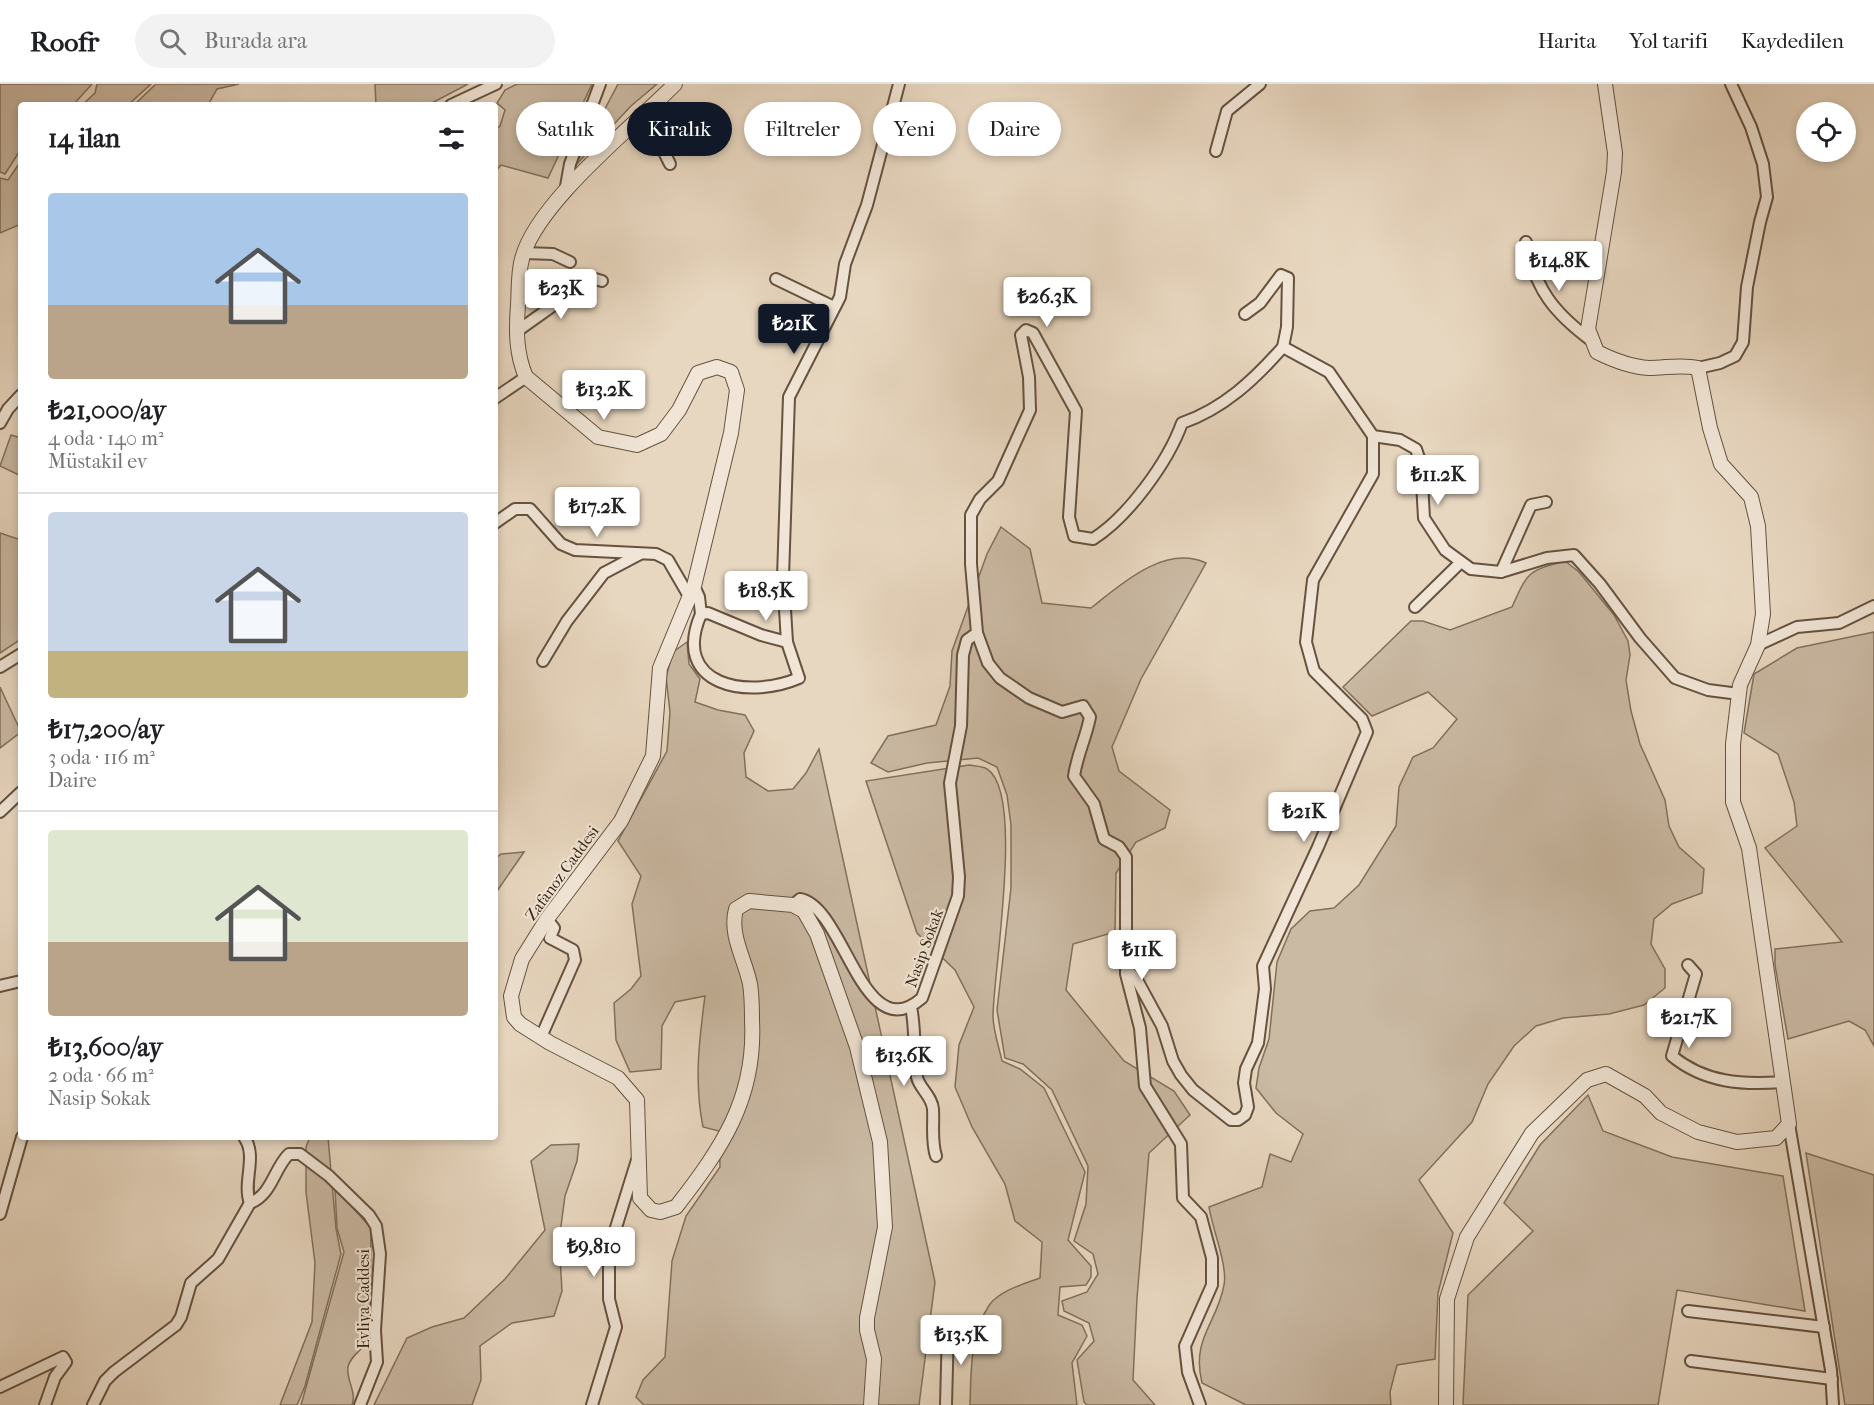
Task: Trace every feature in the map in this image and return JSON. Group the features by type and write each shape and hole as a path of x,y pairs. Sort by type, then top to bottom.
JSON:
{"street":[{"path":"457,102 496,84"},
{"path":"565,192 570,164 600,84"},
{"path":"657,102 675,84"},
{"path":"498,521 515,509 530,508 561,544 575,550 656,554 668,560 692,592 699,597 701,614 693,631 697,666 711,677 730,685 763,687 800,678 788,642 783,577 789,397 840,297 845,264 867,205 899,84"},
{"path":"1216,152 1227,111 1260,84"},
{"path":"1605,84 1616,153 1588,329 1597,352 1612,360 1647,368 1683,364 1698,368 1720,363 1735,356 1743,342 1747,287 1767,197 1763,164 1751,127 1731,84"},
{"path":"498,396 526,377 520,363 516,332 525,253 537,226 565,192 627,130"},
{"path":"666,156 670,164"},
{"path":"1526,242 1532,270 1547,300 1574,328 1593,341"},
{"path":"525,253 554,254 570,262"},
{"path":"1200,1405 1188,1372 1185,1346 1212,1285 1212,1258 1201,1217 1183,1198 1181,1144 1145,1086 1140,1028 1126,968 1126,857 1119,847 1104,839 1094,804 1074,776 1077,757 1086,738 1090,717 1083,706 1062,712 1029,698 999,678 988,663 977,633 971,564 971,515 980,499 998,481 1030,410 1029,377 1021,334 1026,330 1033,333 1076,411 1069,517 1074,536 1093,539 1119,516 1146,483 1175,442 1182,423 1206,414 1255,379 1283,347 1287,327 1288,278 1281,275 1260,303 1245,314"},
{"path":"516,332 582,285 595,279 602,281"},
{"path":"776,279 834,307"},
{"path":"1126,968 1137,980 1162,1026 1173,1061 1193,1090 1231,1120 1238,1120 1245,1115 1248,1107 1246,1069 1258,1043 1265,989 1263,966 1318,847 1367,732 1362,719 1314,671 1306,642 1313,580 1373,474 1373,436 1329,372 1283,347"},
{"name":"Zafanoz Caddesi","path":"526,377 598,437 637,445 661,434 679,410 698,373 717,367 731,372 737,390 731,433 692,592 660,668 653,756 621,821 547,919 522,959 511,996 514,1017 541,1037 618,1078 633,1093 637,1100 637,1160 640,1198 651,1210 660,1212 676,1207 708,1166 740,1108 753,1053 751,987 733,929 736,909 749,901 794,905"},
{"path":"1698,368 1710,428 1721,464 1751,497 1758,526 1762,614 1758,645 1740,685 1733,744 1733,802 1749,848 1789,1124 1832,1379 1833,1405"},
{"path":"0,423 8,408 18,398"},
{"path":"1373,436 1400,440 1416,449 1421,464 1424,518 1445,550 1461,562 1471,569 1501,572 1547,558 1574,555 1675,678 1708,690 1739,694"},
{"path":"1501,572 1531,505 1546,502"},
{"path":"543,661 567,621 604,573 641,554"},
{"path":"1415,607 1461,562"},
{"path":"1758,645 1797,627 1839,623 1860,615 1874,606"},
{"path":"701,614 708,613 760,635 788,642"},
{"name":"Nasip Sokak","path":"936,1156 932,1143 933,1107 927,1092 917,1080 915,1026 911,1007 926,992 958,896 959,877 950,783 961,726 963,655 967,640 977,633"},
{"path":"0,668 18,656"},
{"path":"0,812 18,795"},
{"path":"871,1405 874,1359 867,1330 867,1318 885,1227 880,1142 856,1047 817,934 804,911 794,905 800,899 805,900 821,914 865,985 881,1005 893,1010 911,1007"},
{"path":"541,1037 575,960 573,950 550,938 554,928 547,919"},
{"path":"1688,965 1696,974 1672,1056 1703,1074 1727,1082 1748,1085 1783,1082"},
{"path":"0,986 18,982"},
{"path":"1446,1405 1448,1299 1467,1238 1532,1133 1587,1080 1606,1074 1645,1096 1661,1113 1698,1132 1737,1142 1776,1138 1789,1124"},
{"path":"0,1214 21,1140"},
{"path":"93,1405 105,1381 114,1372 176,1325 181,1317 191,1283 218,1259 250,1203 247,1194 249,1150 245,1140"},
{"name":"Evliya Caddesi","path":"250,1203 264,1194 289,1154 300,1154 329,1176 369,1215 376,1226 380,1254 375,1329 377,1362 360,1405"},
{"path":"592,1405 616,1327 609,1299 609,1250 637,1160"},
{"path":"1688,1311 1824,1328"},
{"path":"946,1405 948,1327"},
{"path":"0,1387 63,1357 66,1362 55,1377 45,1405"},
{"path":"1691,1361 1832,1379"}],"shaded area":[{"path":"0,84 92,84 76,102 18,102 18,154 5,174 0,172"},
{"path":"97,84 151,84 131,102 85,102 95,93"},
{"path":"156,84 239,84 217,89 210,102 137,102"},
{"path":"375,84 468,84 434,102 376,102"},
{"path":"517,84 592,84 584,102 516,102 516,156 558,156 548,178 501,165 498,168 498,128 505,110 498,102 505,90"},
{"path":"618,84 657,84 636,102 627,102 627,110 615,123 615,102 609,102"},
{"path":"18,165 18,225 0,233 0,178 8,180"},
{"path":"11,435 18,437 18,475 0,466"},
{"path":"1001,527 1030,549 1042,603 1091,608 1144,569 1175,559 1191,558 1206,563 1141,679 1112,747 1119,771 1170,810 1165,828 1136,842 1116,873 1115,932 1073,944 1066,990 1124,1061 1174,1091 1190,1115 1149,1153 1133,1380 1155,1405 1087,1405 1084,1402 1077,1360 1094,1341 1089,1323 1064,1311 1062,1301 1087,1292 1098,1274 1093,1254 1074,1241 1086,1204 1088,1166 1052,1090 1023,1064 1005,1058 997,1010 1011,888 1011,825 1007,795 997,767 978,758 927,763 888,772 871,763 888,736 936,725 950,686 952,651 987,554"},
{"path":"0,533 18,539 18,641 0,653"},
{"path":"1565,561 1579,572 1614,615 1628,641 1630,655 1626,680 1640,744 1665,800 1669,826 1679,847 1704,869 1702,893 1672,904 1654,919 1651,944 1665,969 1665,988 1644,1005 1609,1014 1563,1018 1536,1026 1514,1046 1488,1084 1472,1122 1419,1180 1453,1233 1438,1293 1435,1359 1397,1365 1390,1392 1391,1405 1246,1405 1202,1383 1200,1354 1202,1342 1221,1299 1225,1277 1209,1207 1262,1187 1270,1154 1291,1162 1303,1134 1276,1113 1256,1088 1259,1068 1269,1039 1277,962 1291,929 1310,911 1334,908 1359,885 1396,826 1399,787 1413,757 1433,748 1457,719 1428,692 1372,716 1343,687 1411,621 1423,621 1450,630 1512,607 1526,579 1531,574 1543,567"},
{"path":"1874,632 1874,1046 1865,1030 1849,1021 1788,1039 1775,965 1775,949 1842,942 1765,848 1797,826 1794,802 1778,754 1744,733 1754,674 1797,648"},
{"path":"687,642 689,664 700,679 695,702 718,710 745,715 754,731 744,753 746,777 768,791 793,789 806,773 819,749 935,1282 919,1405 644,1405 636,1397 643,1380 665,1357 672,1261 686,1216 720,1167 719,1131 703,1127 700,1110 699,1045 705,996 675,1002 662,1026 661,1069 630,1072 616,1040 614,1003 631,989 641,976 632,904 641,876 618,841 667,751 670,712 666,677 673,652"},
{"path":"0,687 18,726 18,734 0,748"},
{"path":"969,765 987,769 998,784 1004,811 1006,846 1004,885 993,1016 1002,1061 1020,1069 1044,1088 1085,1172 1068,1240 1091,1266 1091,1277 1086,1285 1060,1287 1058,1315 1082,1325 1087,1336 1072,1363 1077,1405 970,1405 973,1353 983,1315 1000,1295 1040,1278 1042,1242 1015,1221 1005,1184 972,1127 955,1087 959,1045 974,1007 955,970 917,933 866,781"},
{"path":"524,852 498,890 498,856 501,854"},
{"path":"1588,1095 1603,1131 1672,1157 1783,1176 1805,1311 1677,1290 1658,1405 1463,1405 1468,1295 1533,1231 1504,1203 1540,1145"},
{"path":"309,1140 328,1140 336,1229 341,1254 305,1386 297,1405 280,1405 312,1322 315,1263 306,1192 306,1147"},
{"path":"579,1144 577,1161 565,1196 559,1241 562,1291 554,1316 512,1323 480,1346 481,1380 472,1405 374,1405 407,1338 432,1327 464,1318 505,1279 545,1230 531,1161 551,1145"},
{"path":"1806,1153 1874,1175 1874,1405 1845,1405"},
{"path":"335,1188 371,1228 370,1337 348,1367 353,1395 352,1405 301,1405 344,1252 337,1228"}]}
